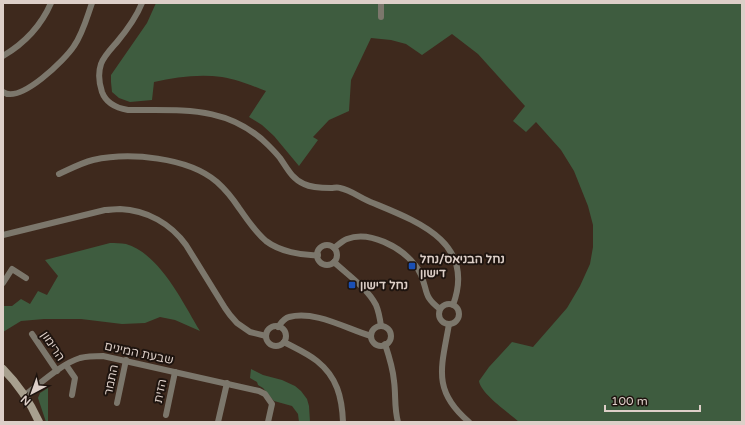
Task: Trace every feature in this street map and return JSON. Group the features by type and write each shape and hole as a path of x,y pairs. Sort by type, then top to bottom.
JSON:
{"street":[{"path":"3,56 24,42 34,32 51,3"},
{"path":"3,92 11,95 18,93 44,77 58,65 75,45 92,3"},
{"path":"142,3 131,24 105,56 101,64 99,80 103,94 113,106 120,109 139,111 201,112 227,118 239,123 258,136 273,150 291,175 300,182 312,186 347,190 431,231 447,246 456,265 459,277 457,294 452,305"},
{"path":"381,3 381,17"},
{"path":"59,174 91,161 107,157 142,156 186,165 204,173 218,183 267,242 279,248 301,255 318,255"},
{"path":"3,235 105,210 120,209 143,213 164,223 181,238 224,308 237,323 250,332 266,336"},
{"path":"334,248 347,239 358,237 369,237 394,247 407,256 415,265 422,276 428,297 440,309"},
{"path":"328,245 334,248 337,255 334,262 326,264 320,261 318,255 319,250 323,246 328,245"},
{"path":"334,262 364,289 376,304 379,312 380,326"},
{"path":"3,283 12,269 26,278"},
{"path":"445,304 452,305 457,308 457,319 455,322 449,324 443,322 439,318 438,314 440,309 445,304"},
{"path":"278,327 282,321 288,317 313,317 327,320 371,336"},
{"path":"449,324 442,365 443,385 448,399 453,407 469,422"},
{"path":"380,326 386,328 390,332 389,341 381,346 374,343 371,336 372,331 380,326"},
{"path":"273,327 278,327 283,330 286,337 284,342 279,346 273,346 268,342 266,336 269,330 273,327"},
{"name":"הרימון","path":"32,334 57,371"},
{"path":"284,342 316,360 328,372 340,395 343,422"},
{"path":"385,344 394,380 395,413 398,422"},
{"name":"שבעת המינים","path":"25,396 72,361 91,356 102,356 126,360 259,391 265,394 272,404 268,422"},
{"name":"התמר","path":"117,403 126,360"},
{"name":"הרימון","path":"66,365 75,378 72,394"},
{"path":"3,369 25,396 39,422"},
{"name":"הזית","path":"166,415 175,372"},
{"path":"218,422 227,383"}],"green space":[{"path":"156,3 742,3 742,422 519,422 496,403 481,386 479,381 489,367 512,342 533,347 567,308 580,286 590,264 593,247 593,225 588,206 574,171 561,150 536,122 526,132 513,121 525,106 478,54 452,34 422,55 406,44 391,40 371,38 351,80 349,111 329,120 313,137 318,140 299,166 274,136 262,125 249,117 266,91 233,79 196,76 179,77 154,82 152,100 130,102 119,98 112,92 111,75 147,23"},
{"path":"110,243 126,244 138,249 150,258 178,294 200,331 175,320 160,317 145,323 122,324 81,319 44,319 21,321 3,332 3,306 12,306 21,299 30,304 38,291 47,295 58,276 45,260"},
{"path":"251,369 263,375 282,380 295,386 301,391 307,399 310,422 299,422 298,414 292,406 274,401 263,388 258,385 257,382 250,378"},
{"path":"48,388 48,422 46,422 38,398 40,393"}],"place":[{"name":"נחל הבניאס/נחל דישון","path":"412,266"},
{"name":"נחל דישון","path":"352,285"}]}
